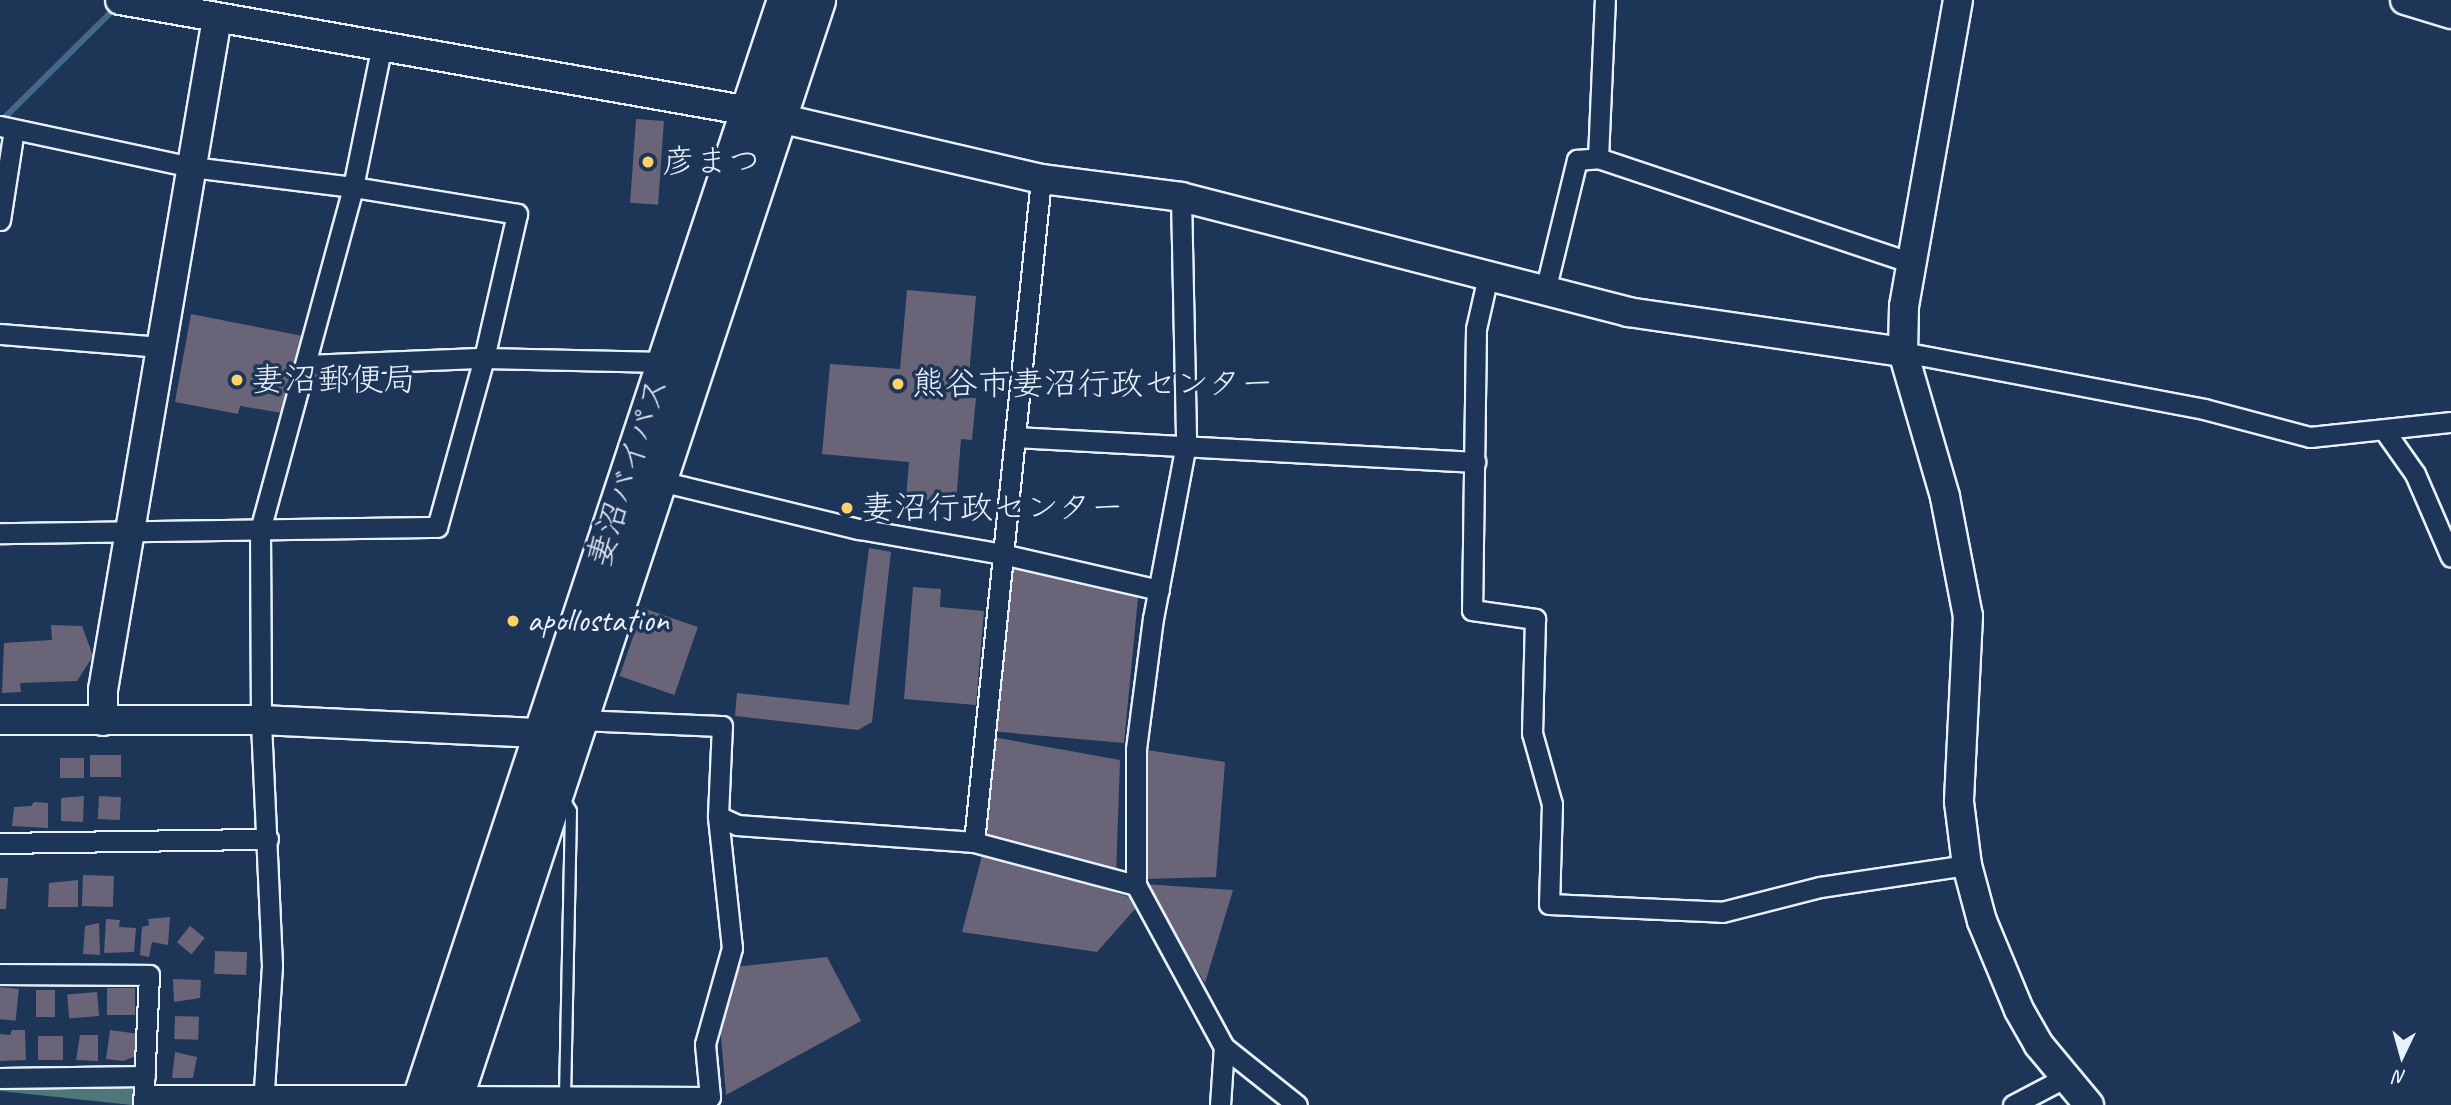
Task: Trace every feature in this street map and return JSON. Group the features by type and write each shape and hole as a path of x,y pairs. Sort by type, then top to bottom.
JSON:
{"highway":[{"name":"妻沼バイパス","path":"437,1100 577,720 660,481 762,115 786,0"},
{"name":"妻沼バイパス","path":"437,1100 541,733 664,362 762,115 816,0"}],"street":[{"path":"1598,158 1605,0"},
{"path":"1958,0 1912,263 1903,352 1945,496 1968,616 1959,802 1967,865 2002,976 2039,1045 2089,1105"},
{"path":"2405,0 2451,14"},
{"path":"138,2 217,18 382,44 762,115 1041,179 1181,197 1628,312 1903,352 2204,409 2310,437 2451,422"},
{"path":"103,721 103,690 217,18"},
{"path":"264,1100 272,965 261,720 260,530 353,187 382,44"},
{"path":"0,220 7,128 192,167 353,187 517,214 484,358 438,527 0,533"},
{"path":"1545,291 1577,160 1598,158 1912,263"},
{"path":"974,842 1041,179"},
{"path":"1181,197 1186,444 1159,590 1136,749 1136,885 1224,1047 1297,1105"},
{"path":"1488,276 1476,329 1472,610 1535,619 1532,733 1552,804 1549,904 1722,912 1820,887 1967,865"},
{"path":"0,334 163,347"},
{"path":"306,365 484,358 664,362"},
{"path":"2384,430 2415,474 2451,557"},
{"path":"1014,437 1186,444 1475,462"},
{"path":"660,481 859,529 1002,554 1159,590"},
{"path":"0,720 261,720 541,733"},
{"path":"0,1078 264,1100 710,1097 705,1044 732,948 718,816 722,726 577,720"},
{"path":"718,816 737,824 974,842 1136,885"},
{"path":"0,843 268,839"},
{"path":"0,974 149,975 144,1092"},
{"path":"1220,1105 1224,1047"},
{"path":"2013,1105 2066,1077"}],"lane":[{"path":"554,783 571,811 565,1099"}],"green space":[{"path":"1,1071 134,1085 132,1105 0,1091"}],"building":[{"name":"彦まつ","path":"636,119 664,121 658,205 630,203"},
{"name":"熊谷市妻沼行政センター","path":"907,290 976,296 967,398 976,398 972,440 961,439 956,503 906,498 909,462 822,454 830,364 900,369"},
{"path":"191,314 308,337 288,414 240,406 238,414 175,402"},
{"path":"869,548 891,552 872,722 858,730 735,716 737,693 849,705"},
{"path":"1014,560 1138,598 1124,743 989,731"},
{"path":"913,587 941,589 940,607 984,611 976,705 904,699"},
{"path":"643,608 698,627 674,695 620,676"},
{"path":"51,625 82,626 93,656 77,681 20,683 21,692 2,693 4,643 52,640"},
{"path":"993,737 1120,760 1116,878 981,838"},
{"path":"1147,750 1225,762 1216,877 1145,879"},
{"path":"90,755 121,755 121,777 90,777"},
{"path":"60,758 84,758 84,778 60,778"},
{"path":"84,796 83,822 61,821 61,798"},
{"path":"99,796 121,797 120,820 98,819"},
{"path":"34,802 48,803 48,828 12,826 14,807 31,806"},
{"path":"983,852 1142,901 1097,952 962,932"},
{"path":"83,875 114,876 113,907 82,906"},
{"path":"0,878 8,878 6,909 0,909"},
{"path":"78,880 78,907 48,907 49,883"},
{"path":"1143,884 1233,890 1205,983"},
{"path":"170,917 168,945 152,942 149,957 140,955 142,927 149,925 148,919"},
{"path":"106,919 120,920 119,927 136,928 134,952 104,953"},
{"path":"99,923 100,955 83,954 85,926"},
{"path":"190,926 205,938 192,954 177,942"},
{"path":"215,951 247,952 246,975 214,974"},
{"path":"827,957 861,1021 726,1095 720,1025 734,967"},
{"path":"173,979 201,980 200,998 174,1002"},
{"path":"0,987 19,989 16,1021 0,1019"},
{"path":"107,988 135,988 135,1015 107,1015"},
{"path":"36,990 55,990 55,1017 36,1017"},
{"path":"97,992 99,1016 69,1019 67,995"},
{"path":"175,1016 199,1017 198,1040 174,1039"},
{"path":"12,1030 25,1030 26,1060 0,1061 0,1034 10,1035"},
{"path":"110,1030 139,1034 136,1056 123,1061 106,1059"},
{"path":"80,1035 98,1035 98,1061 76,1060"},
{"path":"38,1036 63,1036 63,1060 38,1060"},
{"path":"175,1052 197,1057 193,1078 172,1078"}],"waterway":[{"path":"0,122 115,8"}],"place":[{"name":"彦まつ","path":"648,162"},
{"name":"妻沼郵便局","path":"237,380"},
{"name":"熊谷市妻沼行政センター","path":"898,384"},
{"name":"妻沼行政センター","path":"847,508"},
{"name":"apollostation","path":"513,621"}]}
